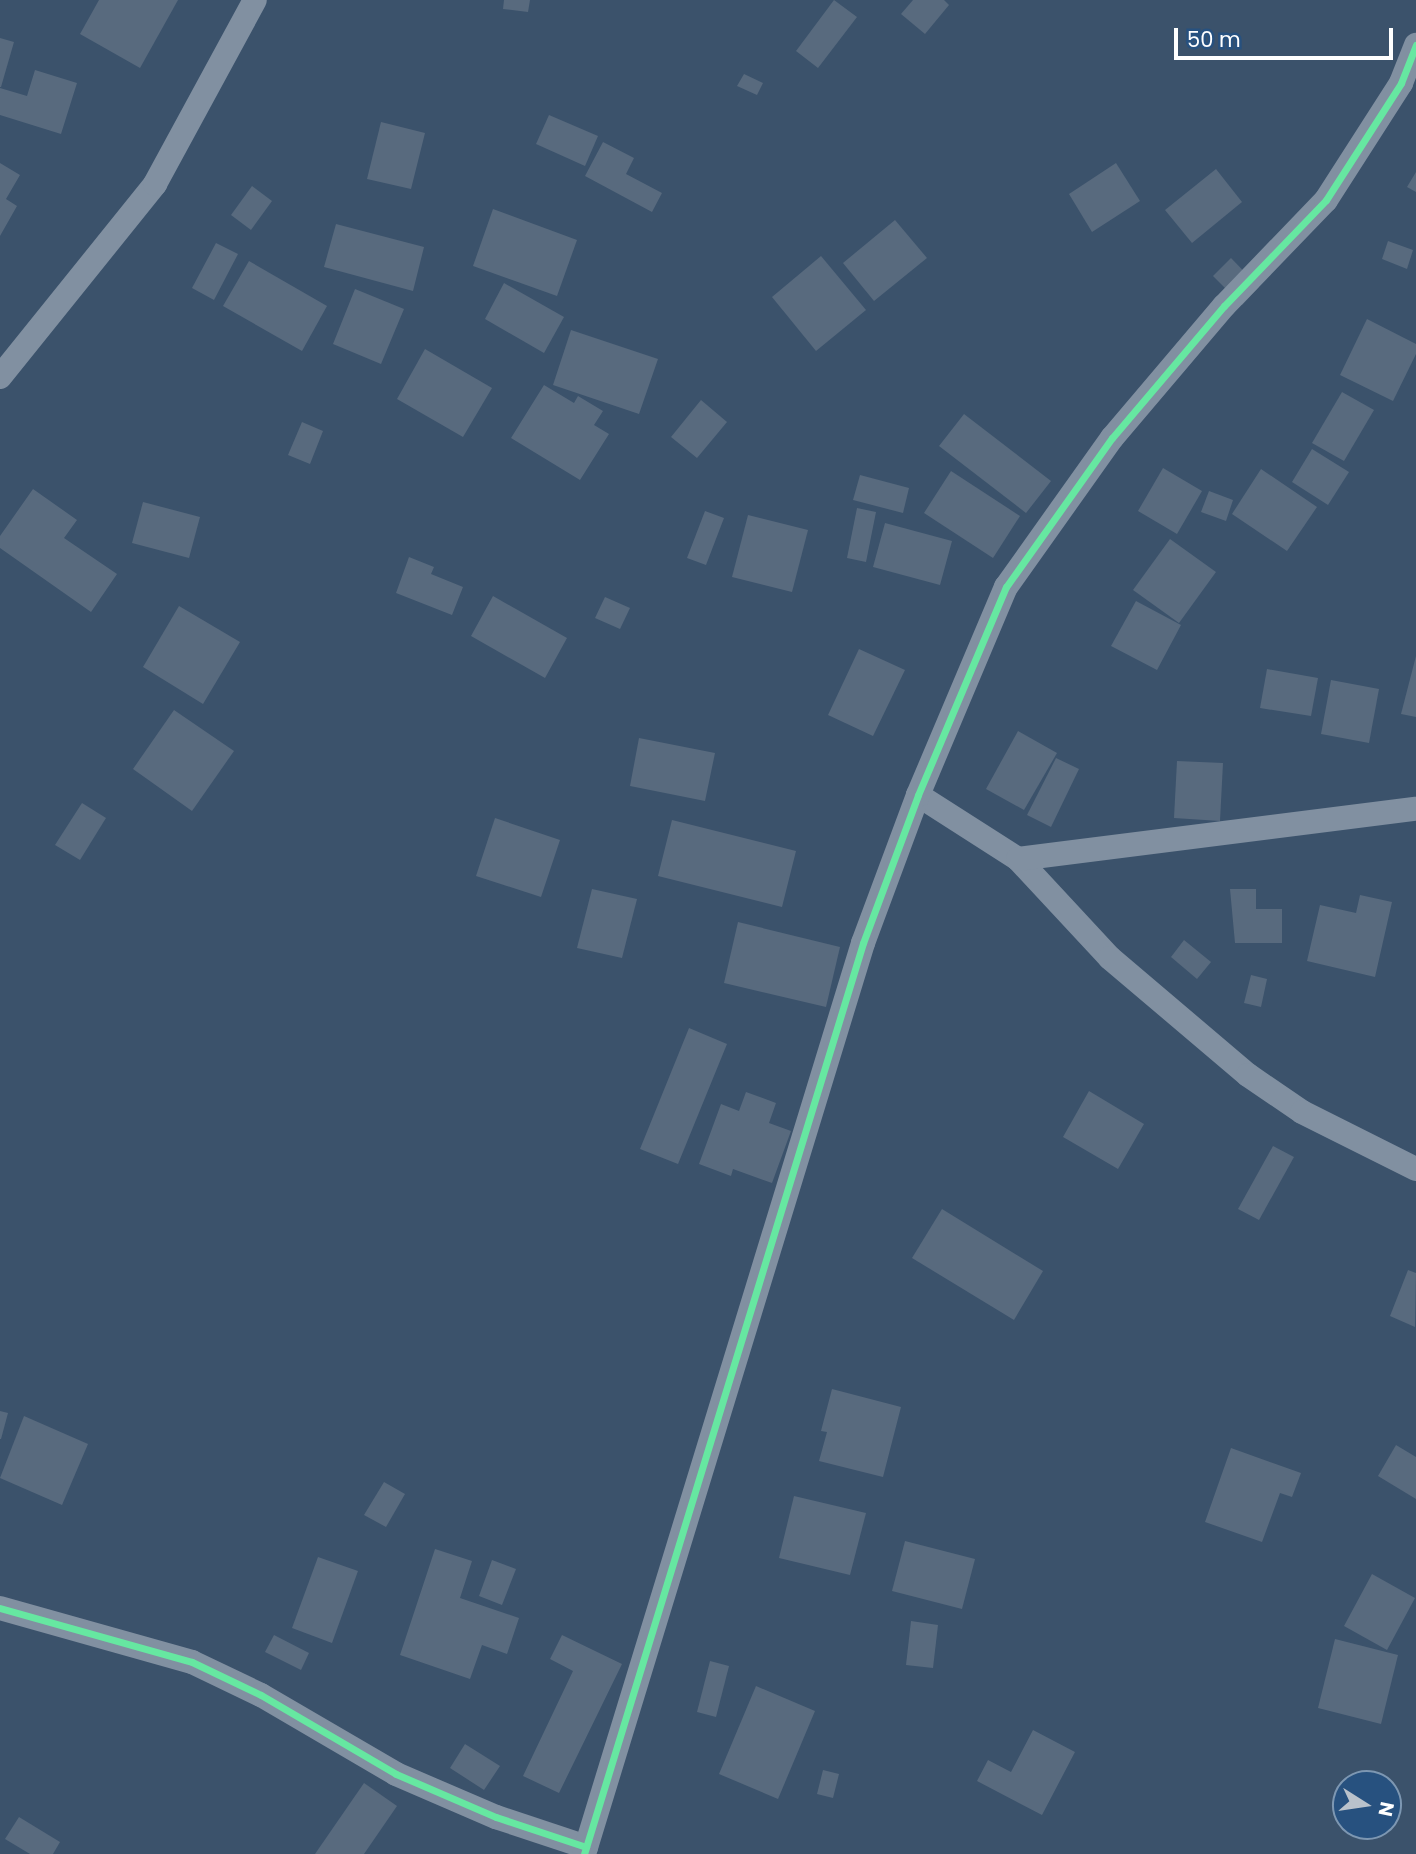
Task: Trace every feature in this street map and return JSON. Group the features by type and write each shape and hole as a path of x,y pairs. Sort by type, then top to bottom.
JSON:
{"street":[{"path":"0,377 155,184 256,0"},
{"path":"0,1608 192,1662 261,1695 396,1774 585,1851 768,1244 863,943 919,795 1006,587 1112,438 1224,306 1326,200 1401,83 1416,45"},
{"path":"919,795 1018,859 1110,958 1193,1033 1302,1112 1416,1169"},
{"path":"1018,859 1416,809"}],"building":[{"path":"99,0 178,0 140,68 80,34"},
{"path":"504,0 530,0 528,12 503,9"},
{"path":"834,0 857,17 818,68 796,51"},
{"path":"913,0 944,0 949,5 925,34 901,14"},
{"path":"0,38 14,42 1,87 0,87"},
{"path":"35,70 77,83 61,134 0,115 0,88 27,96"},
{"path":"744,74 763,83 757,95 737,86"},
{"path":"549,115 598,136 585,166 536,144"},
{"path":"381,122 425,133 411,189 367,179"},
{"path":"603,142 634,158 626,174 662,193 652,212 585,176"},
{"path":"0,163 20,175 6,199 17,206 0,236"},
{"path":"1116,163 1140,201 1092,232 1069,194"},
{"path":"1216,169 1242,202 1192,243 1165,210"},
{"path":"1416,172 1416,192 1407,187"},
{"path":"252,186 272,201 251,230 231,215"},
{"path":"493,209 577,240 557,296 473,266"},
{"path":"895,220 927,258 874,301 843,263"},
{"path":"336,224 424,247 413,291 324,267"},
{"path":"1388,241 1413,250 1407,269 1382,259"},
{"path":"216,243 238,254 214,300 192,288"},
{"path":"821,256 866,310 816,351 772,297"},
{"path":"1231,258 1259,287 1242,305 1213,276"},
{"path":"249,261 327,306 302,351 223,306"},
{"path":"504,283 564,317 544,353 485,319"},
{"path":"355,289 404,309 381,364 333,344"},
{"path":"1367,319 1416,344 1416,354 1393,401 1340,375"},
{"path":"571,330 658,359 639,414 553,385"},
{"path":"425,349 492,388 463,437 397,399"},
{"path":"544,385 574,403 578,396 603,411 594,425 609,434 580,480 511,438"},
{"path":"1342,392 1374,410 1344,461 1312,443"},
{"path":"701,400 727,422 697,458 671,437"},
{"path":"964,414 1051,481 1026,513 939,446"},
{"path":"302,422 323,431 310,464 288,455"},
{"path":"1312,449 1349,472 1328,505 1292,482"},
{"path":"1163,468 1202,491 1177,534 1138,511"},
{"path":"1261,469 1317,507 1287,551 1232,514"},
{"path":"951,471 1020,516 993,558 924,513"},
{"path":"860,475 909,488 903,513 853,500"},
{"path":"33,489 77,520 64,538 117,574 91,612 0,548 0,536"},
{"path":"1209,491 1233,500 1226,521 1201,512"},
{"path":"143,502 200,517 189,558 132,543"},
{"path":"857,508 876,512 866,562 847,558"},
{"path":"705,511 724,518 706,565 687,558"},
{"path":"748,515 808,530 792,592 732,577"},
{"path":"885,523 952,541 940,585 873,567"},
{"path":"1170,539 1216,572 1179,623 1133,590"},
{"path":"409,557 434,567 431,574 463,587 452,615 396,593"},
{"path":"493,596 567,638 545,678 471,636"},
{"path":"605,597 630,608 620,629 595,618"},
{"path":"1136,601 1181,625 1157,670 1111,646"},
{"path":"179,606 240,642 203,704 143,667"},
{"path":"859,649 905,670 873,736 828,715"},
{"path":"1416,656 1416,717 1401,714"},
{"path":"1267,669 1318,678 1311,716 1260,708"},
{"path":"1331,680 1379,689 1369,743 1321,734"},
{"path":"174,710 234,751 192,811 133,769"},
{"path":"1018,731 1057,753 1024,810 986,789"},
{"path":"639,738 715,753 705,801 630,786"},
{"path":"1056,758 1079,769 1051,827 1027,815"},
{"path":"1177,761 1223,763 1220,821 1174,818"},
{"path":"82,803 106,818 80,860 55,845"},
{"path":"495,818 560,840 541,897 476,876"},
{"path":"672,820 796,851 782,907 658,876"},
{"path":"592,889 637,899 622,958 577,948"},
{"path":"1230,889 1256,889 1256,909 1282,909 1282,943 1235,943"},
{"path":"1360,895 1392,902 1375,977 1307,961 1320,905 1356,913"},
{"path":"738,922 840,947 826,1007 724,983"},
{"path":"1184,940 1211,962 1197,979 1171,957"},
{"path":"1251,975 1267,979 1261,1007 1244,1003"},
{"path":"689,1028 727,1044 678,1164 640,1149"},
{"path":"1089,1091 1144,1124 1118,1169 1063,1137"},
{"path":"746,1092 776,1103 769,1123 791,1131 772,1183 733,1169 731,1176 699,1164 721,1104 739,1111"},
{"path":"1273,1146 1294,1157 1259,1220 1238,1209"},
{"path":"942,1209 1043,1271 1014,1320 912,1258"},
{"path":"1408,1270 1416,1273 1415,1327 1390,1316"},
{"path":"832,1389 901,1407 883,1477 819,1461 827,1432 821,1431"},
{"path":"0,1411 8,1413 1,1439 0,1439"},
{"path":"24,1416 88,1444 62,1505 0,1478"},
{"path":"1396,1445 1416,1457 1416,1499 1378,1476"},
{"path":"1231,1448 1301,1473 1292,1497 1280,1493 1262,1542 1205,1522"},
{"path":"384,1482 405,1494 386,1527 364,1515"},
{"path":"794,1496 866,1513 850,1575 779,1558"},
{"path":"905,1541 975,1559 962,1609 892,1591"},
{"path":"435,1549 472,1561 460,1598 519,1618 507,1654 482,1645 470,1679 400,1655"},
{"path":"318,1557 358,1571 332,1643 292,1628"},
{"path":"492,1560 516,1569 502,1605 479,1596"},
{"path":"1372,1574 1415,1598 1387,1650 1344,1626"},
{"path":"911,1621 938,1625 933,1668 906,1665"},
{"path":"274,1635 309,1653 301,1670 265,1652"},
{"path":"562,1635 622,1664 559,1793 523,1776 573,1671 550,1659"},
{"path":"1335,1639 1398,1655 1381,1724 1318,1708"},
{"path":"710,1661 729,1666 716,1717 697,1712"},
{"path":"756,1686 815,1711 778,1799 719,1774"},
{"path":"1033,1730 1075,1752 1042,1815 977,1781 988,1760 1011,1772"},
{"path":"465,1744 500,1766 484,1790 450,1768"},
{"path":"823,1770 839,1774 833,1798 817,1794"},
{"path":"364,1783 397,1806 364,1854 315,1854"},
{"path":"19,1817 60,1842 53,1854 30,1854 5,1839"}],"cycle path":[{"path":"584,1854 863,943 918,795 1006,587 1112,438 1224,306 1326,200 1401,83 1416,45"},
{"path":"0,1608 192,1662 261,1695 396,1774 496,1817 586,1847"}]}
